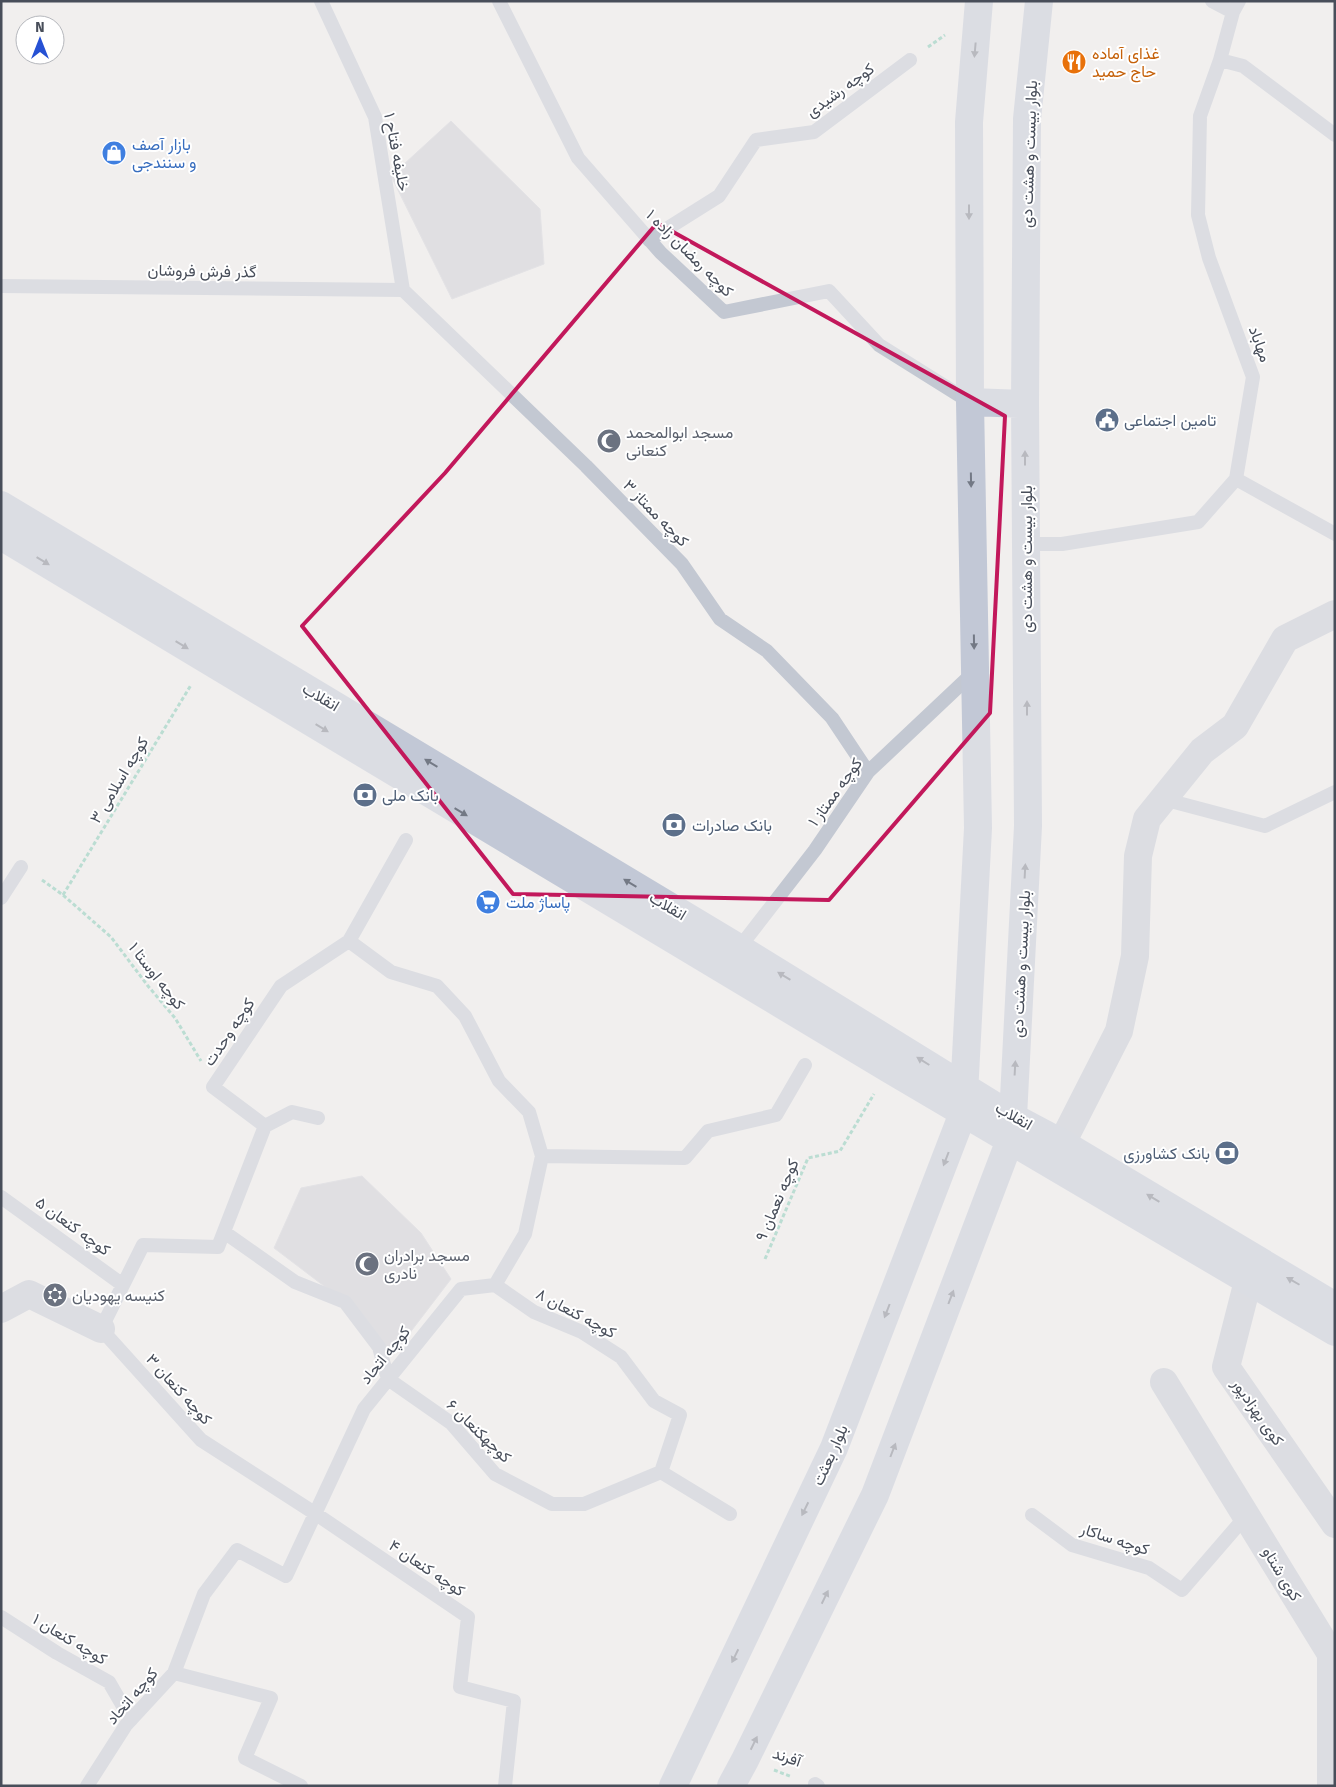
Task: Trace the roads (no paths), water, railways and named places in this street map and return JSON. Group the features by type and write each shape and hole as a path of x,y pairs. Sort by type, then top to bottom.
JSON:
{"main road":[{"path":"964,1100 978,828 970,402 969,122 979,1"},
{"name":"بلوار بیست و هشت دی","path":"1011,1128 1028,826 1025,404 1027,120 1039,1"},
{"path":"970,402 1025,404"},
{"name":"انقلاب","path":"1,505 739,948 964,1100"},
{"name":"انقلاب","path":"1,536 1254,1272 1335,1306"},
{"name":"بلوار بعثت","path":"673,1786 834,1448 964,1100"},
{"path":"731,1786 875,1495 1011,1128"},
{"name":"انقلاب","path":"1011,1128 1062,1143 1254,1272 1335,1332"}],"street":[{"path":"1062,1143 1119,1031 1135,956 1138,856 1147,818 1202,751 1235,726 1285,639 1335,614"},
{"name":"کوی بهزادپور","path":"1254,1272 1226,1367 1335,1524"},
{"path":"1,1309 29,1294 101,1329"},
{"name":"کوی شتاو","path":"1164,1382 1331,1654 1330,1786"}],"lane":[{"name":"خلیفه فتاح ۱","path":"321,1 375,117 403,290"},
{"name":"کوچه رمضان زاده ۱","path":"499,1 578,158 661,254 724,312 829,291 879,345 970,402"},
{"path":"1212,1 1236,7"},
{"name":"مهاباد","path":"1236,7 1200,116 1198,215 1209,258 1253,377 1236,479"},
{"name":"کوچه رشیدی","path":"649,240 719,196 756,140 814,132 910,60"},
{"path":"1220,60 1243,66 1335,136"},
{"name":"گذر فرش فروشان","path":"1,286 403,290"},
{"name":"کوچه ممتاز ۳","path":"403,290 586,466 682,564 720,619 767,651 832,718 868,772"},
{"path":"1026,544 1062,544 1198,522 1236,479 1335,534"},
{"name":"کوچه ممتاز ۱","path":"739,948 815,850 868,772 975,672"},
{"path":"1163,799 1265,826 1335,792"},
{"name":"کوچه وحدت","path":"265,1126 214,1086 281,986 349,941 406,840"},
{"path":"1,898 21,867"},
{"path":"349,941 392,972 437,986 465,1016 499,1081 529,1112 542,1156 525,1234 495,1284"},
{"path":"542,1156 685,1158 708,1131 776,1115 805,1065"},
{"path":"101,1329 143,1245 218,1247 265,1126 292,1112 318,1118"},
{"name":"کوچه کنعان ۵","path":"1,1197 123,1284"},
{"path":"224,1232 295,1282 345,1302 379,1348 388,1379"},
{"name":"کوچه اتحاد","path":"87,1786 126,1725 174,1674 204,1594 237,1550 286,1576 364,1409 461,1289 495,1284"},
{"name":"کوچه کنعان ۸","path":"495,1284 534,1312 582,1332 620,1357 654,1401 680,1415 661,1472"},
{"name":"کوچه کنعان ۳","path":"101,1329 201,1440 316,1514"},
{"name":"کوچهکنعان ۶","path":"388,1379 451,1424 495,1474 552,1504 584,1504 661,1472"},
{"path":"661,1472 730,1514"},
{"name":"کوچه کنعان ۴","path":"316,1514 468,1617 460,1687 514,1701 505,1786"},
{"name":"کوچه ساکار","path":"1032,1515 1072,1546 1149,1568 1182,1590 1246,1516"},
{"name":"کوچه کنعان ۱","path":"1,1617 56,1653 108,1682 131,1720"},
{"path":"174,1674 271,1698 245,1758 301,1786"}],"place":[{"name":"غذای آماده حاج حمید","path":"1074,62"},
{"name":"بازار آصف و سنندجی","path":"114,153"},
{"name":"تامین اجتماعی","path":"1107,420"},
{"name":"مسجد ابوالمحمد کنعانی","path":"609,441"},
{"name":"بانک ملی","path":"365,795"},
{"name":"بانک صادرات","path":"674,825"},
{"name":"پاساژ ملت","path":"488,902"},
{"name":"بانک کشاورزی","path":"1227,1153"},
{"name":"مسجد برادران نادری","path":"367,1264"},
{"name":"کنیسه یهودیان","path":"55,1295"}]}
